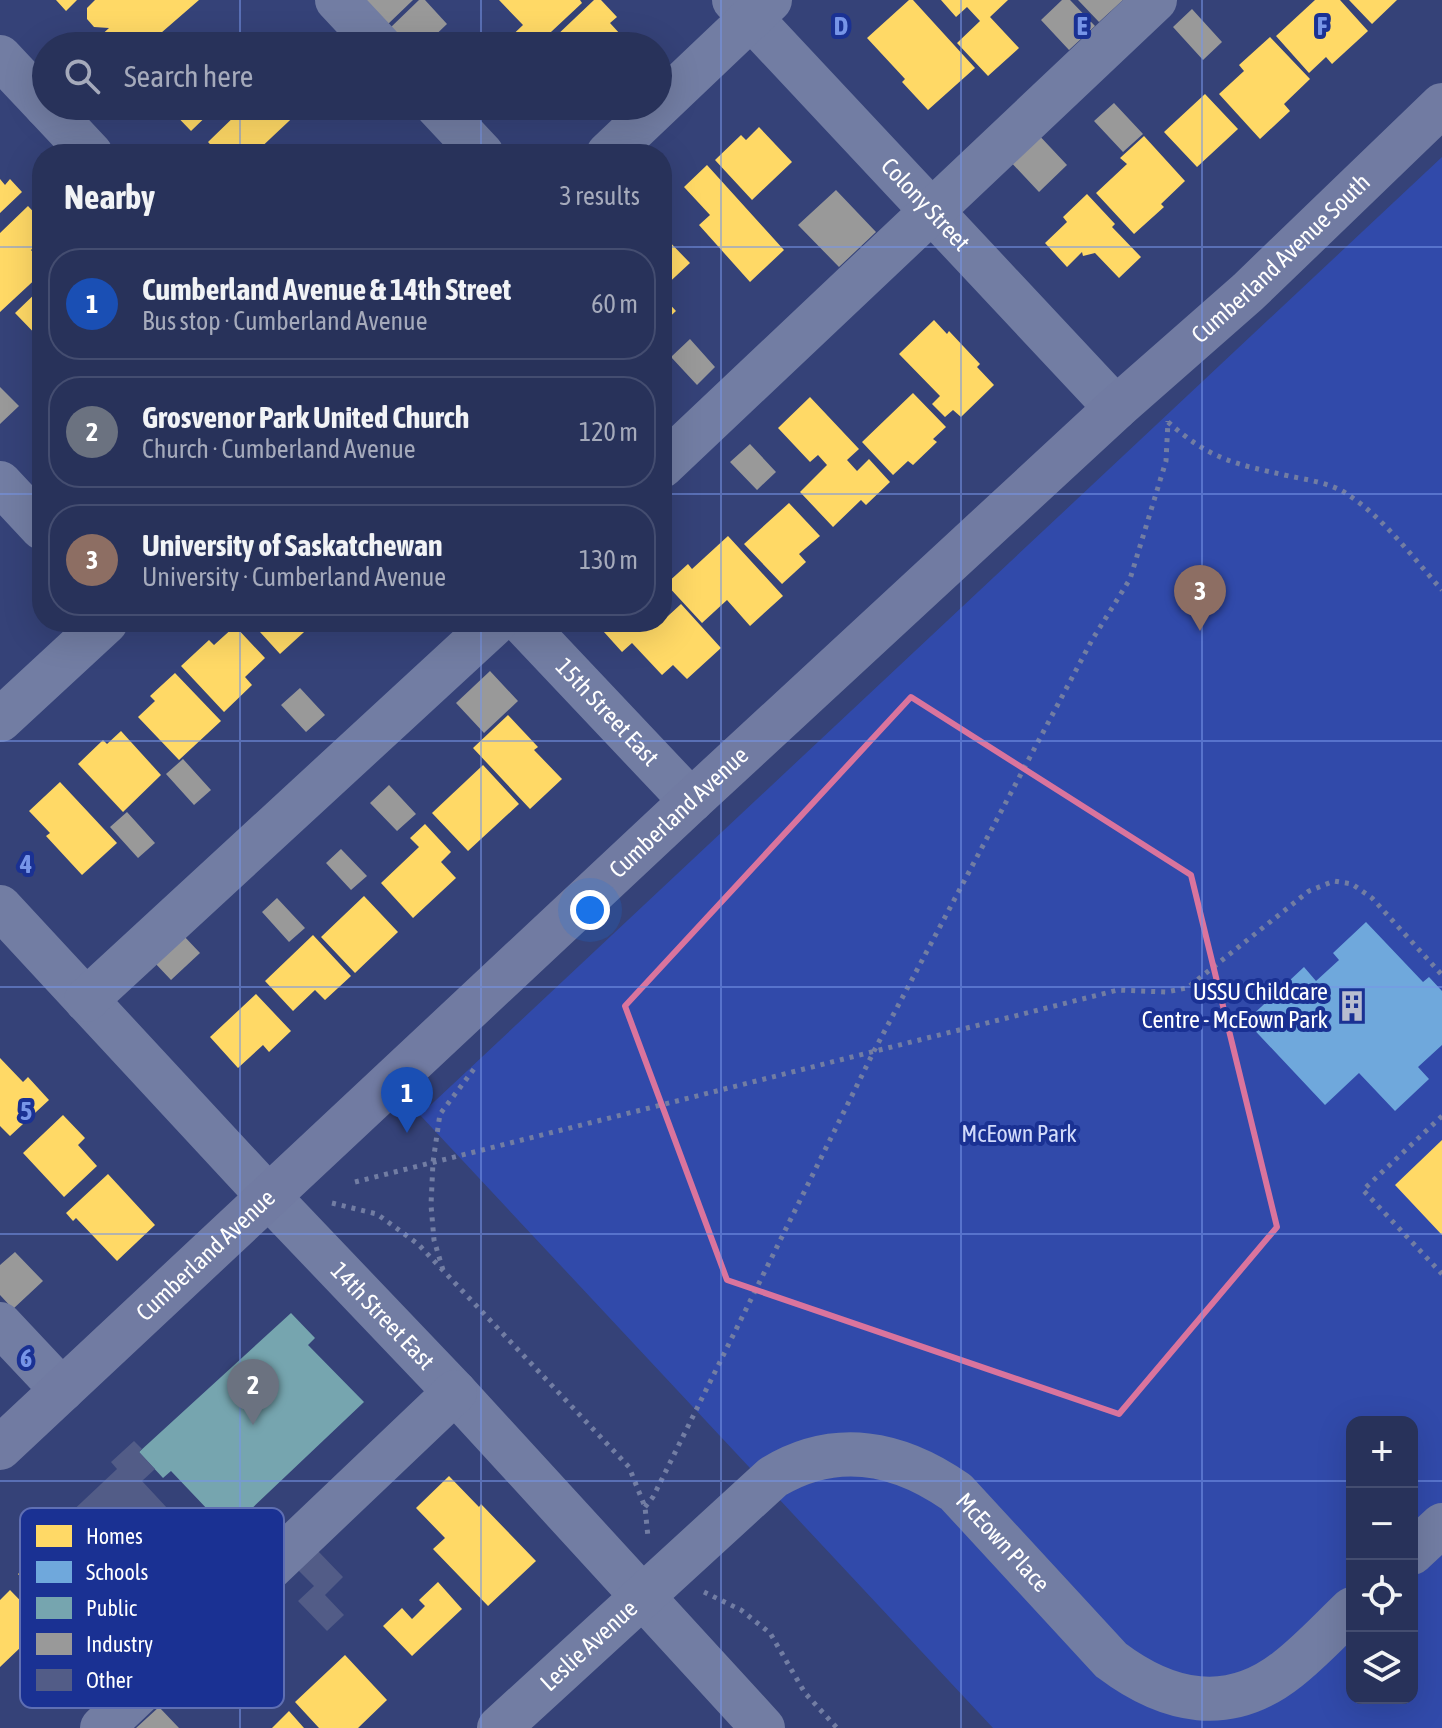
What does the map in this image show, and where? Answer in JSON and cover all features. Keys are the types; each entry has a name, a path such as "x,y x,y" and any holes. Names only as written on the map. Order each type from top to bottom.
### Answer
{"main road":[{"name":"Cumberland Avenue South","path":"1127,398 1248,292 1442,105"},
{"name":"Cumberland Avenue","path":"0,1448 1127,398"}],"street":[{"path":"337,0 367,32"},
{"path":"672,457 1155,0"},
{"path":"672,88 752,6"},
{"name":"Colony Street","path":"752,6 932,210 1127,398"},
{"path":"0,57 32,91"},
{"path":"59,120 82,144"},
{"path":"450,120 473,144"},
{"path":"618,144 641,120"},
{"path":"0,483 32,517"},
{"path":"0,720 95,632"},
{"path":"86,1000 485,632"},
{"name":"15th Street East","path":"531,632 691,801"},
{"name":"14th Street East","path":"0,907 455,1392 763,1728"},
{"path":"0,1324 62,1390"},
{"path":"284,1555 455,1392"},
{"name":"McEown Place","path":"655,1611 773,1477 794,1465 836,1454 884,1458 908,1465 956,1492 1111,1660 1154,1688 1203,1700 1226,1698 1268,1682 1288,1669 1346,1615"},
{"path":"1418,1547 1442,1525"},
{"name":"Leslie Avenue","path":"499,1728 655,1611"},
{"path":"102,1728 123,1708"}],"path":[{"path":"1127,398 1168,421 1194,445 1216,457 1250,468 1319,482 1346,493 1375,517 1442,590"},
{"path":"645,1507 660,1483 874,1051 1092,640 1130,579 1163,475 1168,421"},
{"path":"355,1182 1118,990 1166,992 1187,988 1309,891 1334,881 1352,884 1372,898 1442,975"},
{"path":"443,1271 434,1240 431,1205 440,1114 474,1069"},
{"path":"1442,1116 1363,1190 1442,1274"},
{"path":"300,1167 334,1205 377,1214 418,1244 629,1467 645,1507 649,1539"},
{"path":"655,1611 698,1589 741,1610 770,1633 805,1693 837,1728"}],"highlighted area":[{"path":"911,697 1191,875 1277,1227 1119,1414 727,1280 625,1006"}],"green space":[{"name":"McEown Park","path":"1442,157 1442,1728 993,1728 420,1115"}],"building: Homes":[{"path":"56,0 77,0 66,11"},
{"path":"95,0 199,0 162,32 105,32 109,28 94,27 87,19 87,8"},
{"path":"499,0 580,0 582,3 551,32 516,32 523,25"},
{"path":"594,0 601,0 617,17 610,23 618,32 560,32"},
{"path":"909,0 913,0 975,68 928,110 902,82 905,79 867,38"},
{"path":"941,0 1008,0 990,17 1019,48 988,76 957,43 980,21 967,7 956,17"},
{"path":"1315,0 1340,0 1368,31 1332,64 1326,57 1309,73 1276,36"},
{"path":"1349,0 1397,0 1372,24"},
{"path":"1270,37 1310,79 1284,104 1290,111 1260,139 1219,94 1244,71 1239,65"},
{"path":"1205,94 1238,129 1197,167 1164,132"},
{"path":"180,120 202,120 191,131"},
{"path":"231,120 290,120 265,144 208,142"},
{"path":"759,127 792,162 752,200 715,160 741,135 746,140"},
{"path":"1144,136 1185,181 1161,204 1164,207 1134,234 1096,193 1127,164 1120,158"},
{"path":"707,165 784,250 750,282 699,225 710,215 684,187"},
{"path":"0,179 5,185 10,179 22,192 0,213"},
{"path":"1087,194 1115,224 1112,227 1141,257 1119,278 1095,253 1083,256 1082,252 1067,267 1045,243 1067,222 1063,217"},
{"path":"28,206 32,210 32,282 0,312 0,233"},
{"path":"672,244 690,263 672,280"},
{"path":"32,297 32,331 15,313"},
{"path":"934,320 947,334 949,331 980,364 977,367 994,385 961,417 953,410 945,417 932,404 940,396 899,354"},
{"path":"913,393 946,427 933,439 937,442 913,465 908,461 893,475 862,442"},
{"path":"810,397 859,449 847,460 857,471 869,459 890,482 866,505 861,500 833,527 800,492 827,465 818,455 810,462 778,428"},
{"path":"789,503 820,536 799,554 806,562 782,584 744,544"},
{"path":"728,536 783,596 750,626 727,600 702,623 672,590 672,579 688,564 692,569"},
{"path":"681,604 721,648 687,679 673,665 662,675 632,643 622,652 604,632 672,632 672,612"},
{"path":"228,632 241,632 265,658 245,677 252,685 224,712 181,666 209,640 214,645"},
{"path":"260,632 304,632 280,654"},
{"path":"175,673 221,721 179,760 138,717 155,701 150,696"},
{"path":"508,715 538,747 534,750 562,779 530,809 473,748"},
{"path":"121,731 161,775 123,812 78,764 103,740 107,744"},
{"path":"483,765 519,804 468,851 432,813"},
{"path":"60,782 117,843 82,875 46,836 50,833 29,811"},
{"path":"425,824 451,852 441,862 456,878 413,918 381,883 419,847 410,838"},
{"path":"364,896 398,932 355,973 321,937"},
{"path":"313,935 351,976 325,1000 315,990 293,1011 265,981"},
{"path":"256,994 291,1031 269,1052 263,1045 238,1068 210,1037"},
{"path":"0,1058 23,1082 28,1077 49,1100 10,1136 0,1126"},
{"path":"63,1115 85,1138 78,1145 97,1166 64,1197 23,1153"},
{"path":"1442,1140 1442,1235 1395,1185"},
{"path":"108,1174 155,1225 117,1261 76,1218 73,1221 66,1213"},
{"path":"449,1476 536,1561 488,1606 433,1549 445,1538 416,1508"},
{"path":"438,1582 462,1609 412,1656 383,1626 402,1608 412,1619 425,1606 419,1600"},
{"path":"10,1590 20,1600 20,1648 0,1667 0,1600"},
{"path":"345,1655 387,1700 358,1728 319,1728 295,1702"},
{"path":"289,1711 304,1728 272,1728"}],"building: Schools":[{"name":"USSU Childcare Centre - McEown Park","path":"1366,922 1423,982 1429,977 1442,991 1442,1045 1418,1067 1429,1079 1395,1111 1359,1073 1325,1105 1246,1021 1304,967 1316,981 1339,960 1333,953"}],"building: Public":[{"path":"291,1313 315,1338 308,1345 364,1402 252,1508 206,1508 171,1471 163,1478 139,1452"}],"building: Industry":[{"path":"363,0 413,0 387,25"},
{"path":"419,0 425,0 447,24 439,32 394,32 390,28"},
{"path":"1062,0 1070,0 1095,26 1069,50 1041,20"},
{"path":"1078,0 1123,0 1099,22"},
{"path":"1192,9 1222,42 1203,60 1173,27"},
{"path":"1114,103 1143,134 1123,152 1094,121"},
{"path":"1035,131 1067,165 1039,192 1007,158"},
{"path":"836,190 876,232 839,267 798,225"},
{"path":"690,339 715,367 697,385 672,356"},
{"path":"0,387 19,406 0,424"},
{"path":"750,444 776,472 757,490 730,462"},
{"path":"490,671 518,701 484,733 456,703"},
{"path":"300,688 325,715 306,732 281,705"},
{"path":"183,759 211,790 194,805 166,774"},
{"path":"389,785 416,814 397,831 370,803"},
{"path":"127,812 155,843 138,858 110,827"},
{"path":"341,849 367,876 351,890 326,863"},
{"path":"277,898 305,928 289,942 262,912"},
{"path":"183,935 200,953 171,980 154,962"},
{"path":"15,1252 43,1281 13,1309 0,1295 0,1265"},
{"path":"160,1708 179,1728 136,1728"}],"building: Other":[{"path":"134,1441 142,1449 139,1452 155,1469 142,1481 167,1508 76,1508 117,1469 111,1462"},
{"path":"317,1550 343,1577 325,1595 344,1615 327,1631 298,1601 314,1586 297,1569"}],"place":[{"name":"University of Saskatchewan","path":"1200,631"},
{"name":"USSU Childcare Centre - McEown Park","path":"1352,1006"},
{"name":"Cumberland Avenue & 14th Street","path":"407,1133"},
{"name":"Grosvenor Park United Church","path":"253,1425"}]}
